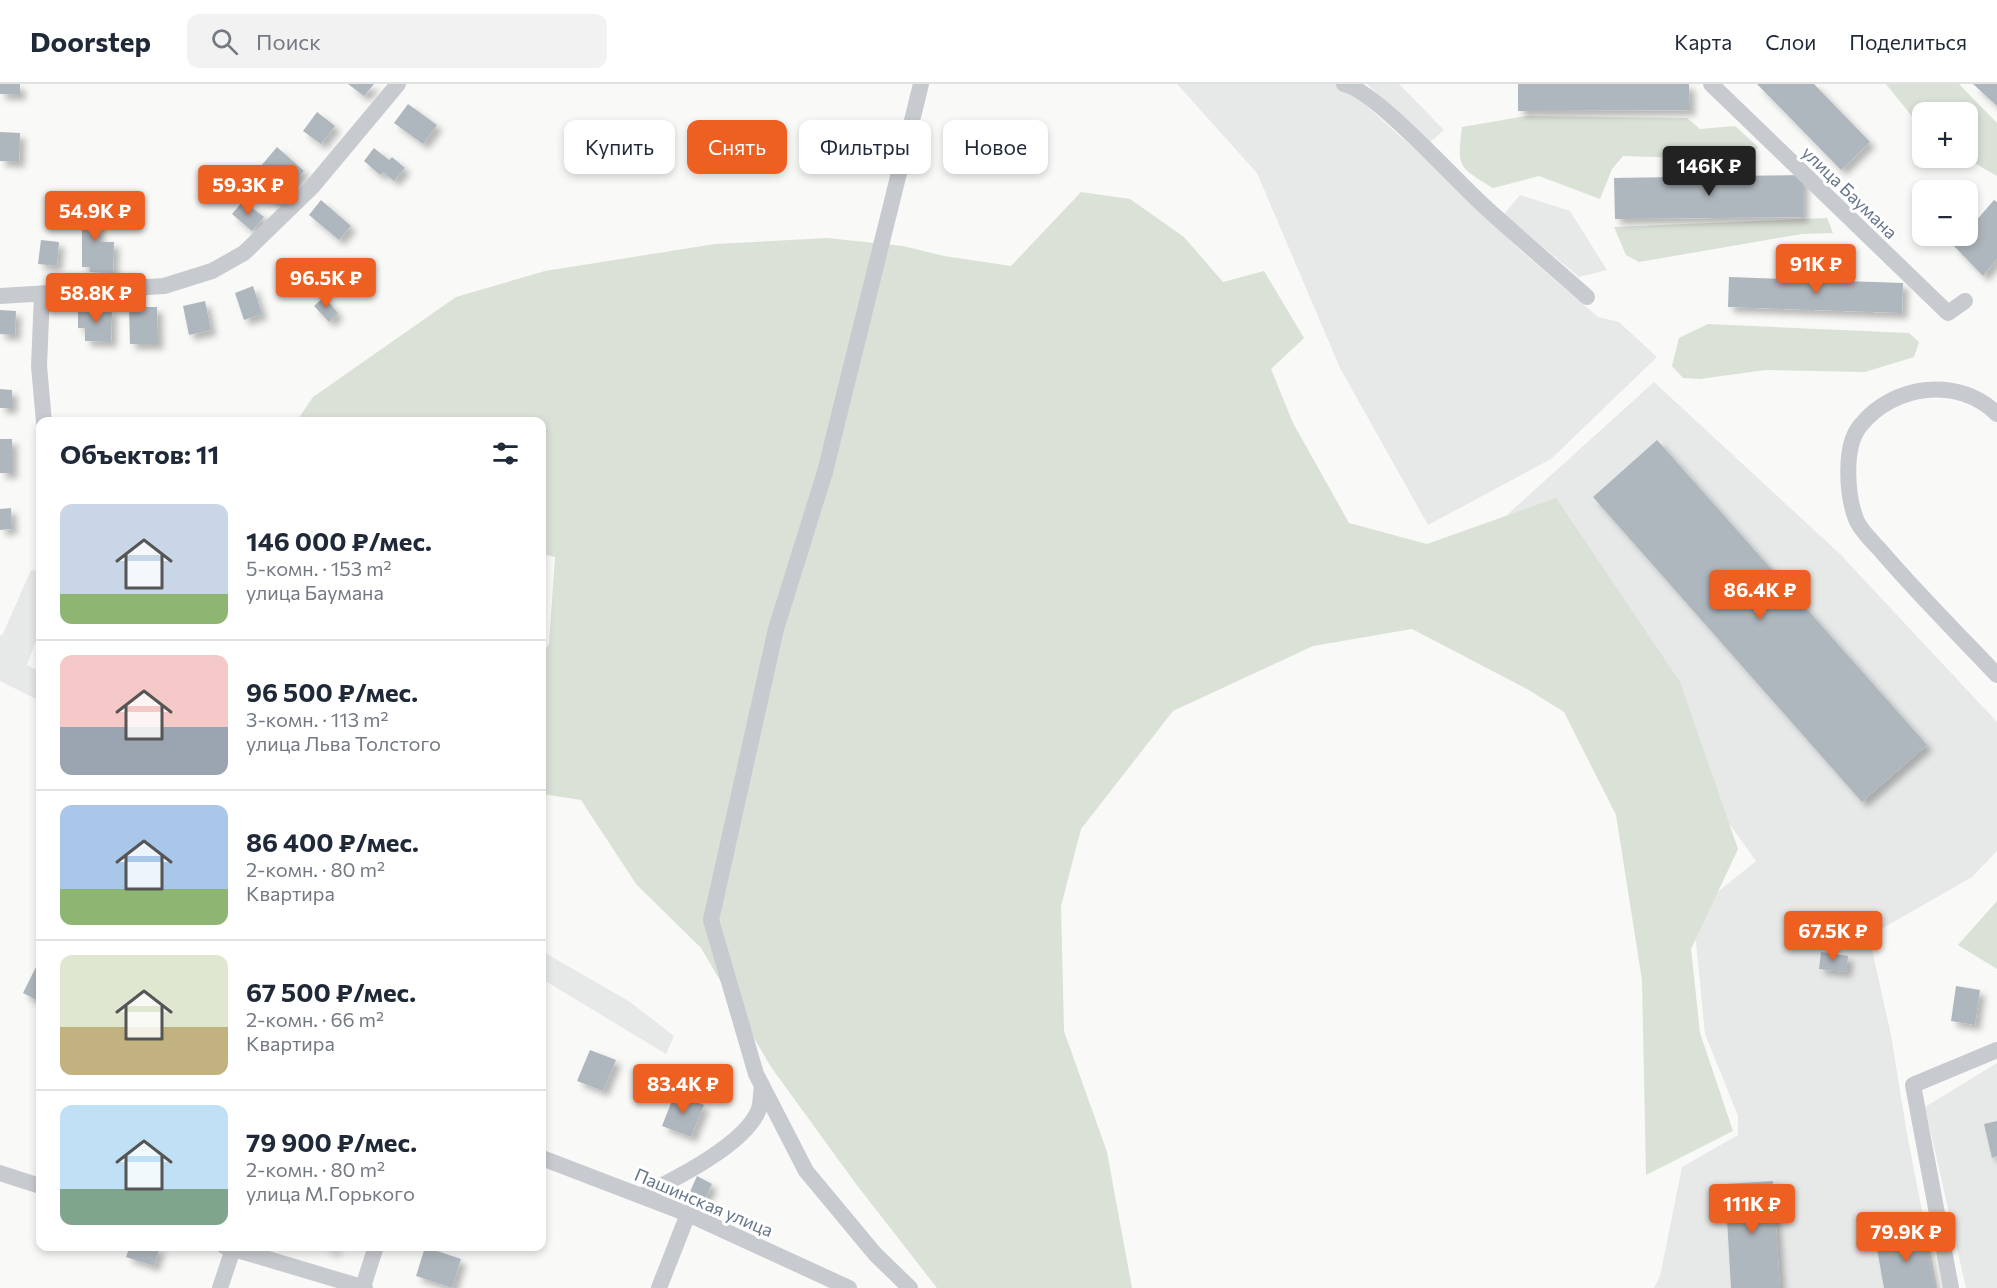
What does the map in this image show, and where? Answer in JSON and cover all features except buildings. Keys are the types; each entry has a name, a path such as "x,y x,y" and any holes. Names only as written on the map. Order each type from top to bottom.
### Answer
{"street":[{"path":"0,296 164,286 212,271 244,253 312,187 398,84"},
{"path":"910,1288 875,1254 806,1171 762,1085 711,920 776,629 825,472 921,84"},
{"path":"1344,84 1351,86 1390,115 1484,207 1587,297"},
{"name":"улица Баумана","path":"1711,84 1948,313 1965,301"},
{"path":"42,294 39,366 44,417"},
{"path":"1997,414 1986,403 1959,392 1922,389 1891,399 1859,426 1851,447 1847,485 1856,521 1894,566 1997,675"},
{"path":"1951,1288 1913,1085 1997,1050"},
{"path":"643,1195 699,1166 742,1132 759,1109 762,1085"},
{"name":"Пашинская улица","path":"546,1159 688,1214 849,1288"},
{"path":"0,1173 36,1185"},
{"path":"659,1288 688,1214"},
{"path":"220,1288 228,1251"},
{"path":"239,1251 364,1288 375,1251"}],"shaded area":[{"path":"1177,84 1342,84 1431,164 1521,251 1598,317 1619,322 1657,357 1551,459 1428,525 1340,368 1257,173"},
{"path":"1367,84 1399,84 1444,130 1429,143"},
{"path":"1886,84 1959,84 1977,102 1912,102 1912,116"},
{"path":"1978,104 1997,123 1997,176 1978,165"},
{"path":"1526,116 1687,118 1700,129 1735,126 1758,147 1750,160 1623,156 1612,169 1600,199 1539,176 1493,188 1466,170 1460,159 1462,127"},
{"path":"1081,192 1130,199 1184,237 1223,282 1264,271 1304,338 1271,369 1293,423 1349,523 1427,544 1556,498 1680,682 1738,849 1691,949 1700,1033 1733,1131 1646,1175 1642,980 1616,815 1564,712 1527,689 1412,629 1313,646 1173,711 1081,829 1061,906 1064,1031 1107,1152 1132,1288 937,1288 856,1184 771,1067 701,948 636,884 581,800 546,795 546,648 549,644 555,557 546,555 546,417 299,417 313,397 456,297 545,271 715,244 827,238 903,246 944,256 1011,266"},
{"path":"1520,195 1570,211 1607,270 1579,277 1520,228 1504,214"},
{"path":"1827,218 1833,233 1802,234 1639,262 1626,255 1614,227"},
{"path":"1708,324 1909,333 1919,342 1914,357 1865,372 1765,370 1700,379 1683,378 1672,366 1679,338"},
{"path":"1654,382 1840,554 1997,722 1997,851 1972,877 1869,936 1891,1035 1907,1134 1937,1288 1654,1288 1660,1276 1682,1167 1738,1135 1738,1116 1705,1034 1693,912 1756,861 1507,515"},
{"path":"31,570 36,571 36,640 27,665 36,670 36,699 0,681 0,635 2,636"},
{"path":"1997,901 1997,969 1958,945"},
{"path":"546,953 630,1002 674,1036 666,1054 546,981"},
{"path":"1997,1063 1997,1288 1966,1288 1925,1107"}]}
